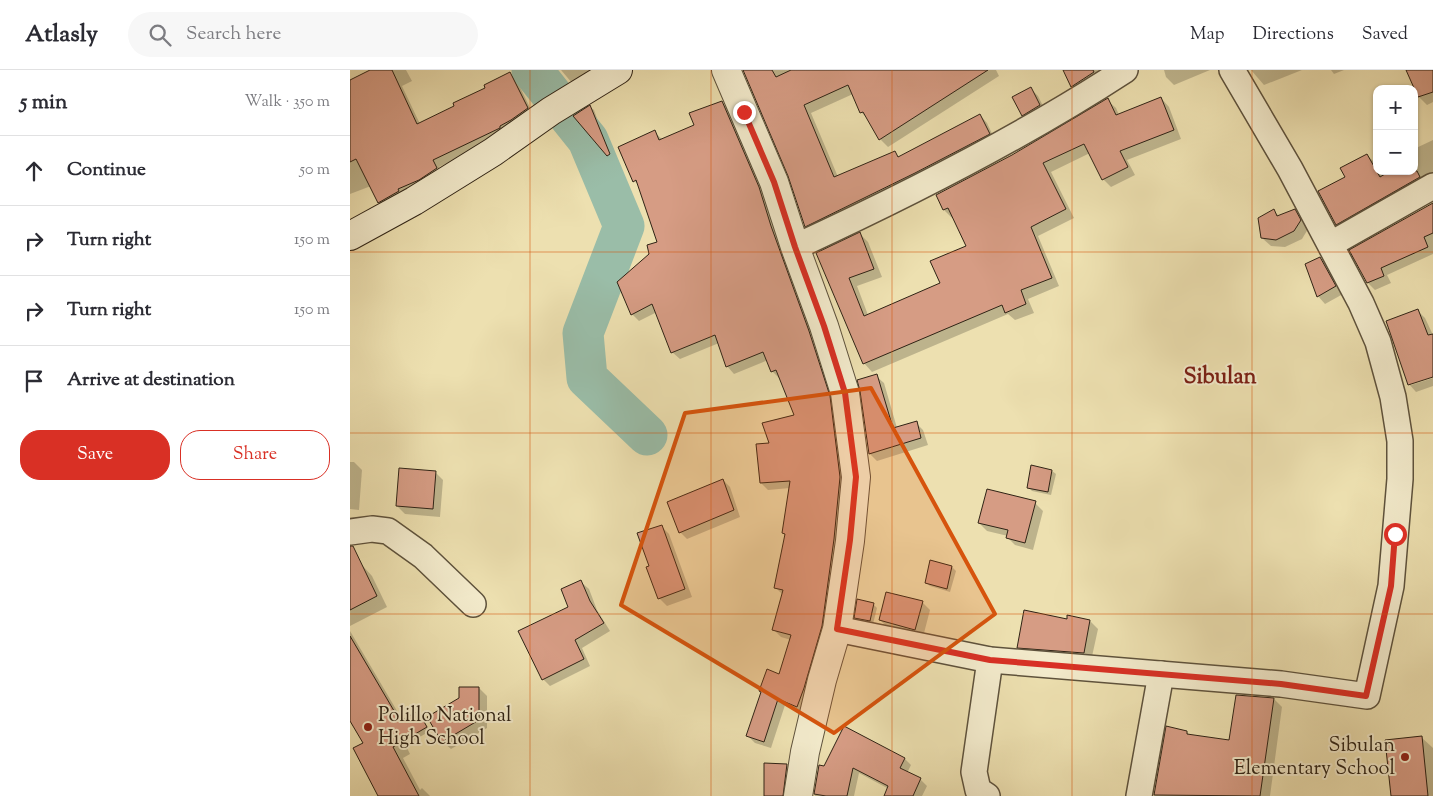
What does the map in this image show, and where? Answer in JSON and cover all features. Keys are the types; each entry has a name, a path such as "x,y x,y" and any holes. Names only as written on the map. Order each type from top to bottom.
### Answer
{"street":[{"path":"350,236 414,201 493,152 551,111 618,70"},
{"path":"726,70 774,182 824,326 845,393 856,477 850,540 837,629 822,680 805,752 798,796"},
{"path":"795,247 859,218 983,154 1084,96 1125,70"},
{"path":"837,629 990,660 1281,684 1366,696 1391,586 1400,479 1400,441 1392,397 1378,342 1361,303 1286,160 1232,70"},
{"path":"1331,244 1433,186"},
{"path":"350,532 372,529 388,531 423,556 473,604"},
{"path":"987,796 978,790 974,772 990,660"},
{"path":"1139,796 1161,674"}],"highlighted area":[{"path":"871,388 995,614 834,733 621,605 685,413"}],"building":[{"path":"370,70 392,70 417,124 454,106 453,103 485,88 484,85 510,72 528,108 500,126 500,128 433,160 437,168 419,180 398,189 399,191 378,203 356,159 350,162 350,80"},
{"path":"743,70 772,70 776,77 791,70 988,70 879,140 863,112 860,113 848,85 804,105 834,177 895,151 898,157 980,114 990,134 805,227 788,176"},
{"path":"1063,70 1093,70 1094,72 1071,87"},
{"path":"1406,70 1433,70 1433,92 1418,97 1418,85 1413,85"},
{"path":"1031,87 1040,105 1022,116 1012,97"},
{"path":"1161,97 1174,130 1120,151 1128,167 1102,180 1084,144 1043,163 1066,209 1031,227 1052,278 1021,290 1026,304 1005,313 1002,305 863,364 816,253 860,232 874,269 849,278 864,316 940,283 930,261 966,246 948,208 943,210 936,195 1012,155 1108,98 1116,115"},
{"path":"722,101 759,187 830,396 840,477 822,626 797,707 778,699 764,742 746,736 767,669 779,674 791,635 772,630 783,590 774,588 785,534 782,533 790,481 760,483 756,444 769,443 762,423 794,415 776,370 771,372 763,352 726,367 715,335 671,353 652,304 631,315 617,282 649,254 647,245 657,242 636,180 633,182 618,147 655,130 659,140 694,125 689,113"},
{"path":"590,105 610,154 607,156 573,116"},
{"path":"1367,154 1373,165 1373,175 1379,175 1380,177 1383,175 1418,175 1418,173 1420,177 1336,225 1318,191 1345,177 1340,168"},
{"path":"1433,203 1433,233 1424,237 1428,247 1381,268 1384,276 1367,283 1349,250"},
{"path":"1274,209 1277,216 1295,209 1301,220 1294,231 1276,240 1261,238 1258,218"},
{"path":"1320,257 1336,286 1317,297 1305,264"},
{"path":"1418,309 1428,335 1433,334 1433,377 1408,385 1386,321"},
{"path":"877,374 893,428 917,421 921,438 869,454 857,380"},
{"path":"1031,465 1052,470 1048,492 1027,488"},
{"path":"399,468 436,471 433,509 396,506"},
{"path":"723,479 734,510 679,533 667,502"},
{"path":"987,489 1036,501 1025,543 1006,538 1008,530 978,523"},
{"path":"662,525 685,589 658,599 646,567 649,566 637,533"},
{"path":"350,546 353,546 377,596 350,610"},
{"path":"930,560 952,566 947,589 925,583"},
{"path":"581,580 590,601 604,623 575,640 584,659 542,680 518,631 568,607 561,589"},
{"path":"886,592 923,601 915,630 879,620"},
{"path":"857,599 874,603 870,621 854,618"},
{"path":"1024,610 1067,619 1067,615 1090,620 1084,653 1017,648"},
{"name":"Polillo National High School","path":"350,636 400,721 418,711 427,727 393,747 419,796 378,796 353,748 363,743 350,721"},
{"path":"459,687 479,687 479,720 442,742 427,717 459,698"},
{"path":"1236,695 1274,698 1260,796 1154,795 1166,726 1187,731 1187,734 1229,740"},
{"path":"844,726 905,758 900,768 921,778 913,796 884,796 888,786 853,768 847,796 814,794 819,765 824,766"},
{"path":"1422,736 1428,796 1391,796 1385,740"},
{"path":"764,763 787,764 783,796 764,796"}],"waterway":[{"path":"532,70 588,140 624,226 583,333 587,378 647,435"}],"place":[{"name":"Polillo National High School","path":"368,727"},
{"name":"Sibulan Elementary School","path":"1405,757"}],"district":[{"name":"Sibulan","path":"1220,378"}],"route":[{"path":"744,112 774,182 845,393 856,477 850,540 837,629 990,660 1281,684 1366,696 1391,586 1395,534"}]}
